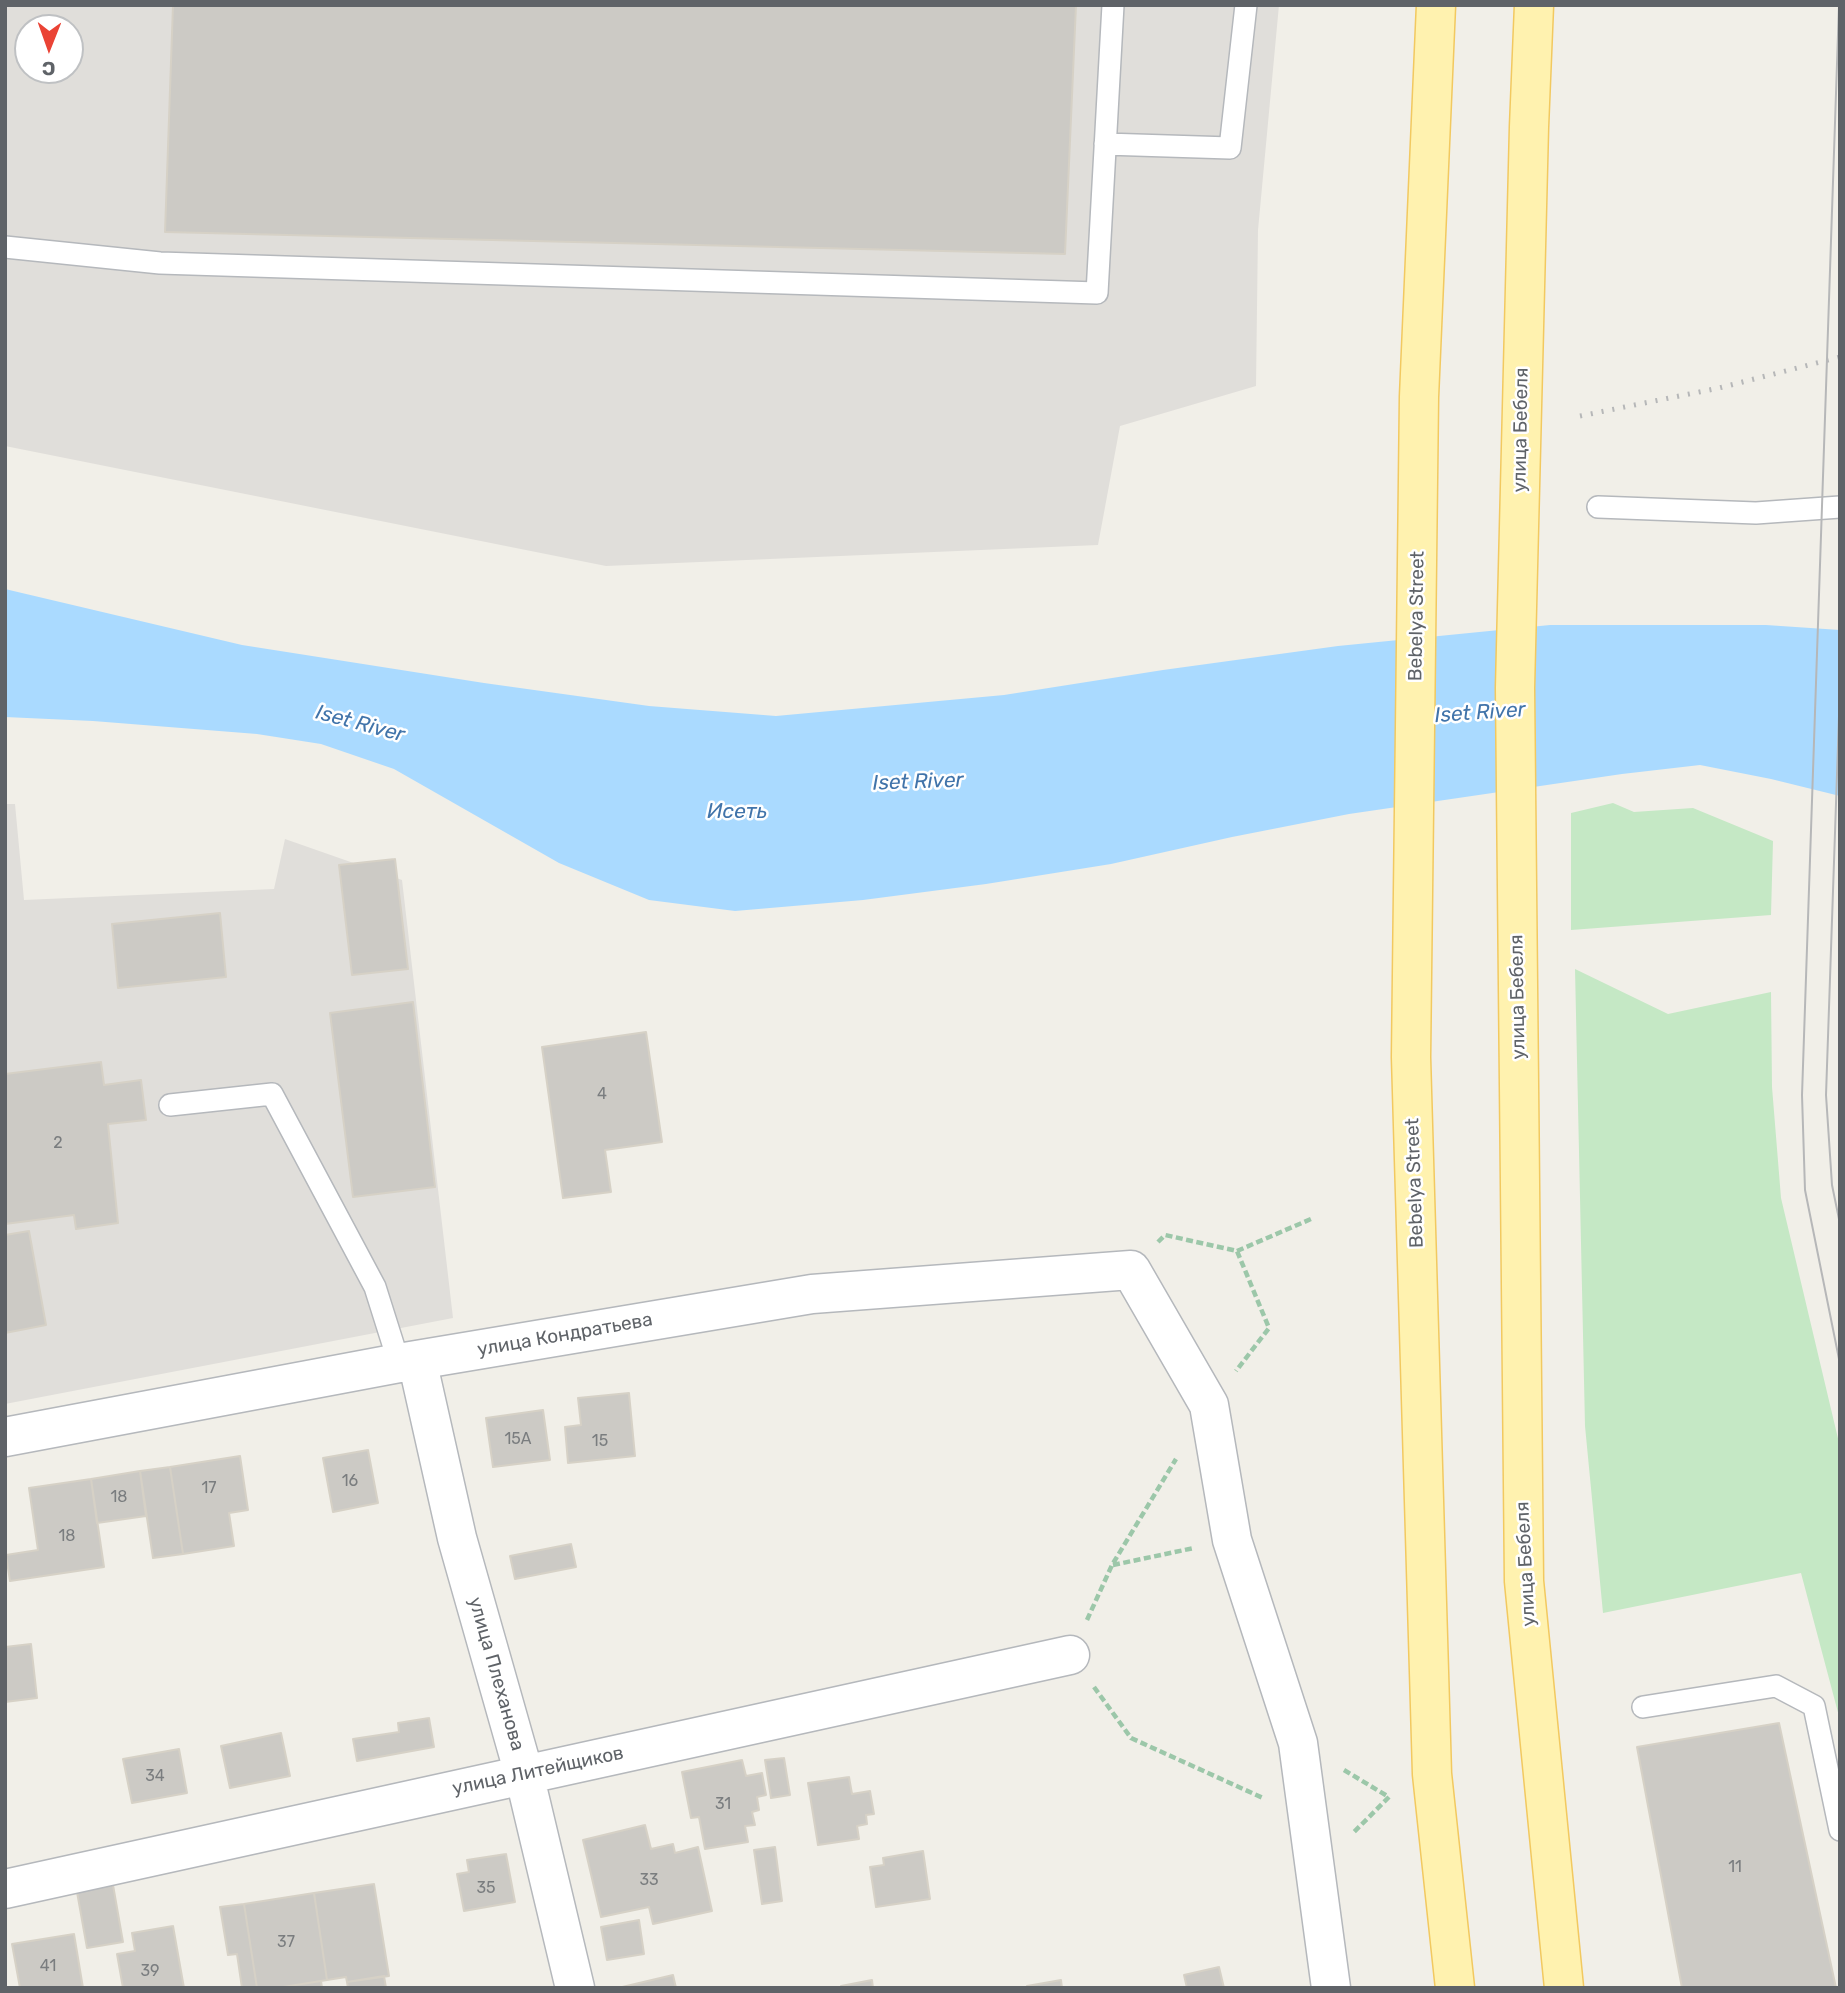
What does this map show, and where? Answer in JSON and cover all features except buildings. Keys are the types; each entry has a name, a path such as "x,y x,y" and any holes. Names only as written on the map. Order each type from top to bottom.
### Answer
{"main road":[{"name":"Bebelya Street","path":"1436,5 1419,397 1411,1057 1432,1774 1455,1988"},
{"name":"улица Бебеля","path":"1534,5 1515,688 1524,1581 1564,1988"}],"street":[{"name":"улица Кондратьева","path":"5,1437 408,1362 812,1294 1131,1270 1209,1405 1232,1540"},
{"name":"улица Плеханова","path":"408,1362 524,1774 575,1988"},
{"path":"1232,1540 1298,1743 1331,1988"},
{"name":"улица Литейщиков","path":"5,1889 1070,1655"}],"lane":[{"path":"5,247 160,263 1097,293 1113,5"},
{"path":"1105,144 1230,148 1246,5"},
{"path":"1598,507 1756,513 1840,507"},
{"path":"170,1105 272,1094 376,1287 408,1362"},
{"path":"1643,1707 1776,1686 1814,1706 1840,1830"}],"path":[{"path":"1237,1251 1311,1219"},
{"path":"1232,1540 1112,1566 1070,1655 1131,1738 1308,1818"}],"shaded area":[{"path":"5,5 1279,5 1258,230 1256,386 1120,426 1098,545 606,566 5,446"},
{"path":"5,804 15,804 24,900 274,889 285,839 402,880 453,1318 5,1404"}],"green space":[{"path":"1613,803 1634,812 1693,808 1773,841 1771,915 1571,930 1571,813"},
{"path":"1575,969 1668,1014 1771,992 1772,1087 1781,1198 1840,1447 1840,1720 1801,1573 1603,1613 1585,1426"}],"water":[{"name":"Исеть","path":"5,589 242,645 649,706 776,716 1004,695 1338,646 1550,625 1766,625 1840,630 1840,796 1700,765 1349,814 1111,864 986,884 863,900 735,911 649,900 559,863 394,769 321,744 257,734 5,717"}],"tram line":[{"path":"1839,5 1802,1095 1805,1190 1840,1364"},
{"path":"1840,687 1826,1095 1832,1185 1840,1224"}],"railway":[{"path":"1580,416 1719,388 1840,357"}],"water label":[{"name":"Iset River","path":"1480,713"},
{"name":"Iset River","path":"360,724"},
{"name":"Iset River","path":"918,782"}]}
